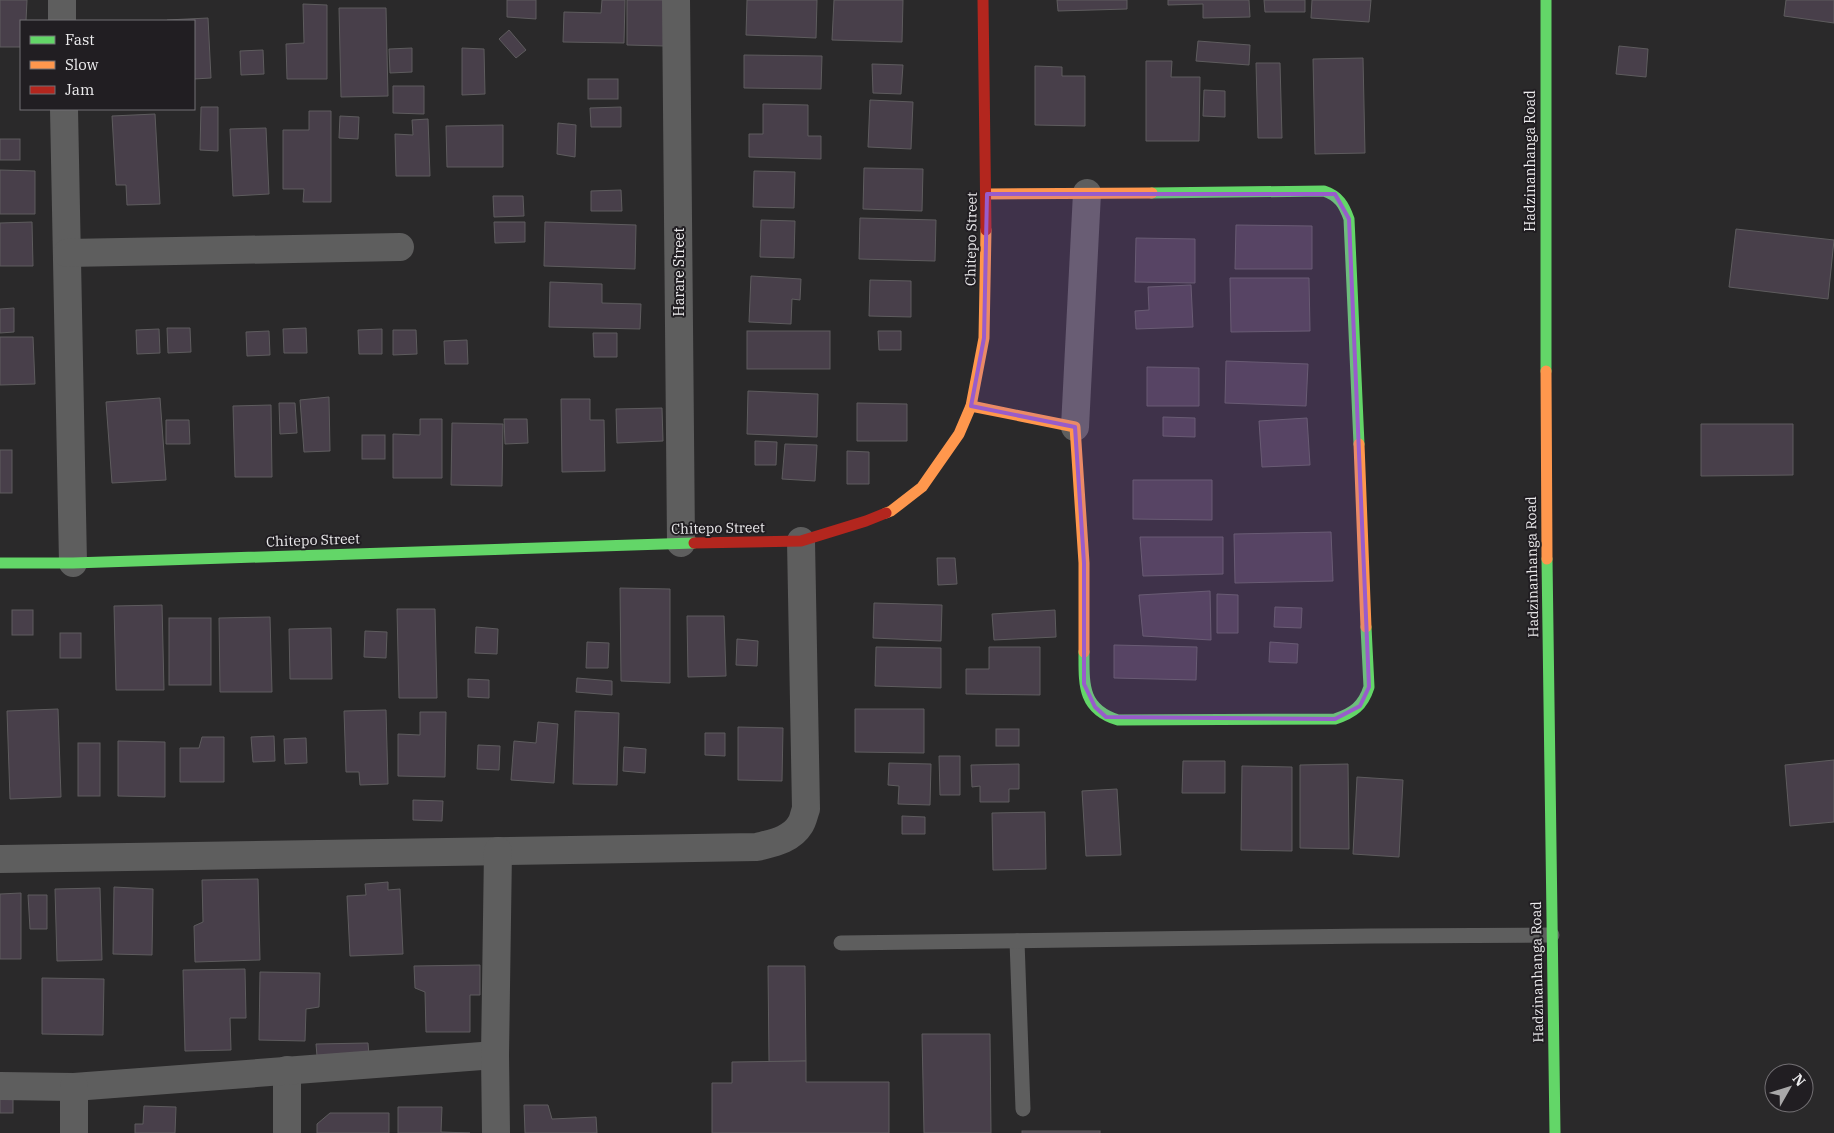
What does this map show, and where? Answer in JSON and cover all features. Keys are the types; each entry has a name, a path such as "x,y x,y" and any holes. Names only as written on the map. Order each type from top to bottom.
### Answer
{"street":[{"path":"62,0 62,20"},
{"name":"Harare Street","path":"676,0 681,543"},
{"name":"Chitepo Street","path":"0,563 73,563 681,543 802,541 891,511 922,486 958,434 971,406 984,338 987,194 983,0"},
{"name":"Hadzinanhanga Road","path":"1546,0 1546,470 1555,1133"},
{"path":"64,110 73,563"},
{"path":"987,194 1087,193 1324,191 1334,194 1341,200 1346,208 1349,219 1369,687 1366,698 1351,714 1336,719 1118,720 1106,717 1095,707 1088,696 1084,684 1084,563 1075,427 1087,193"},
{"path":"67,253 400,248"},
{"path":"971,406 1075,427"},
{"path":"0,859 756,847 775,843 790,835 800,825 806,809 802,541"},
{"path":"496,1133 495,1056 498,851"},
{"path":"0,1086 74,1087 495,1056"},
{"path":"287,1070 287,1133"},
{"path":"74,1087 74,1133"}],"lane":[{"path":"841,943 1380,936 1552,936"},
{"path":"1017,941 1023,1108"}],"highlighted area":[{"path":"987,194 1335,194 1349,219 1369,687 1360,706 1335,719 1106,717 1095,707 1084,684 1084,563 1075,427 971,406 984,338"}],"building":[{"path":"0,0 27,0 26,20 20,20 20,47 0,47"},
{"path":"507,0 536,0 536,19 507,17"},
{"path":"602,0 625,0 624,43 563,42 564,12 601,13"},
{"path":"627,0 666,0 665,46 627,45"},
{"path":"747,0 817,0 816,38 746,35"},
{"path":"834,0 903,0 902,42 832,40"},
{"path":"1057,0 1127,0 1127,9 1058,11"},
{"path":"1168,0 1249,0 1250,17 1203,18 1203,4 1168,5"},
{"path":"1264,0 1305,0 1305,12 1265,12"},
{"path":"1312,0 1371,0 1369,22 1311,18"},
{"path":"1786,0 1834,0 1834,23 1784,16"},
{"path":"303,4 327,5 327,79 287,79 286,44 304,43"},
{"path":"339,8 386,8 388,96 341,97"},
{"path":"208,18 211,78 195,79 195,20 167,20"},
{"path":"509,30 526,50 516,58 499,39"},
{"path":"1198,41 1250,45 1249,65 1196,61"},
{"path":"1619,46 1648,49 1646,77 1616,74"},
{"path":"412,48 412,72 390,73 389,49"},
{"path":"462,48 484,49 485,94 462,95"},
{"path":"263,50 264,74 241,75 240,51"},
{"path":"744,55 822,56 821,89 744,88"},
{"path":"1363,58 1365,153 1315,154 1313,59"},
{"path":"1146,61 1172,61 1171,77 1200,77 1199,141 1146,141"},
{"path":"1256,63 1280,63 1282,138 1258,138"},
{"path":"872,64 903,65 901,94 873,93"},
{"path":"1035,66 1062,67 1062,76 1085,76 1085,126 1035,125"},
{"path":"588,79 618,79 618,99 588,99"},
{"path":"393,86 424,86 424,114 393,113"},
{"path":"1204,90 1225,91 1225,117 1203,116"},
{"path":"870,100 913,102 911,149 868,147"},
{"path":"763,104 808,105 808,136 821,136 821,159 749,157 749,134 763,134"},
{"path":"201,107 218,107 218,151 200,150"},
{"path":"621,107 621,127 591,127 590,108"},
{"path":"309,111 331,111 331,202 303,202 304,189 283,189 283,130 309,130"},
{"path":"155,114 160,204 127,205 126,185 116,185 112,116"},
{"path":"340,116 359,117 358,139 339,138"},
{"path":"428,119 430,176 396,176 395,134 413,135 412,120"},
{"path":"558,123 576,125 575,157 557,154"},
{"path":"503,125 503,167 447,167 446,126"},
{"path":"266,128 269,194 233,196 230,129"},
{"path":"0,139 20,139 20,160 0,160"},
{"path":"864,168 923,169 922,211 863,209"},
{"path":"0,170 35,171 35,214 0,214"},
{"path":"754,171 795,172 794,208 753,207"},
{"path":"621,190 622,211 591,211 591,191"},
{"path":"493,196 523,196 524,216 494,217"},
{"path":"860,218 936,220 935,261 859,259"},
{"path":"761,220 795,221 794,258 760,257"},
{"path":"32,222 33,266 0,266 0,223"},
{"path":"494,222 525,222 525,242 495,243"},
{"path":"545,222 636,225 635,269 544,266"},
{"path":"1236,225 1312,226 1312,269 1235,269"},
{"path":"1736,229 1834,240 1828,299 1729,287"},
{"path":"1136,238 1195,239 1195,283 1135,282"},
{"path":"751,276 801,279 800,300 792,299 791,324 749,322"},
{"path":"1230,278 1309,278 1310,331 1231,332"},
{"path":"870,280 911,281 911,317 869,316"},
{"path":"550,282 602,284 602,303 641,304 640,329 549,327"},
{"path":"1191,285 1193,327 1136,329 1135,311 1149,310 1148,287"},
{"path":"14,308 14,332 0,333 0,309"},
{"path":"167,328 190,328 191,352 168,353"},
{"path":"306,328 307,353 284,353 283,329"},
{"path":"159,329 160,353 137,354 136,330"},
{"path":"382,329 382,354 359,354 358,330"},
{"path":"393,330 416,330 417,354 393,355"},
{"path":"269,331 270,355 247,356 246,332"},
{"path":"747,331 830,331 830,369 747,369"},
{"path":"878,331 901,331 901,350 879,350"},
{"path":"593,333 617,333 617,357 594,357"},
{"path":"0,337 33,337 35,384 0,385"},
{"path":"467,340 468,364 445,364 444,341"},
{"path":"1226,361 1308,364 1306,406 1225,403"},
{"path":"1147,367 1199,368 1199,406 1147,406"},
{"path":"748,391 818,394 817,437 747,434"},
{"path":"329,397 330,451 304,452 300,400"},
{"path":"160,398 166,480 112,483 106,402"},
{"path":"561,399 590,399 590,420 604,420 605,471 562,472"},
{"path":"279,403 295,403 297,433 280,434"},
{"path":"857,403 907,404 907,441 857,441"},
{"path":"271,405 272,477 235,477 233,406"},
{"path":"662,408 663,441 617,443 616,409"},
{"path":"1163,417 1195,418 1195,437 1163,436"},
{"path":"1307,418 1310,465 1262,467 1259,421"},
{"path":"420,419 442,419 442,478 393,478 393,434 420,435"},
{"path":"504,419 527,419 528,443 505,444"},
{"path":"166,420 189,420 190,444 166,444"},
{"path":"452,423 503,424 502,486 451,485"},
{"path":"1701,424 1793,424 1793,475 1701,476"},
{"path":"362,435 385,435 385,459 362,459"},
{"path":"755,441 777,442 776,465 755,465"},
{"path":"785,444 817,445 815,481 782,479"},
{"path":"0,450 12,450 12,493 0,493"},
{"path":"847,451 869,452 869,484 847,484"},
{"path":"1133,480 1212,480 1212,520 1133,519"},
{"path":"1331,532 1333,581 1235,583 1234,534"},
{"path":"1140,537 1223,537 1223,574 1143,576"},
{"path":"937,558 955,558 957,584 938,585"},
{"path":"620,588 670,589 670,683 621,681"},
{"path":"1210,591 1211,640 1143,636 1139,595"},
{"path":"1217,594 1238,595 1238,633 1217,633"},
{"path":"874,603 942,605 941,641 873,638"},
{"path":"162,605 164,690 116,690 114,606"},
{"path":"1275,607 1302,608 1301,628 1274,627"},
{"path":"397,609 435,609 437,698 399,698"},
{"path":"12,610 33,610 33,635 12,635"},
{"path":"1055,610 1056,637 994,640 992,614"},
{"path":"687,616 724,616 726,676 688,677"},
{"path":"270,617 272,692 220,692 219,618"},
{"path":"169,618 211,618 211,685 169,685"},
{"path":"476,627 498,629 497,654 475,653"},
{"path":"331,628 332,679 290,679 289,629"},
{"path":"365,631 387,632 386,658 364,657"},
{"path":"60,633 81,633 81,658 60,658"},
{"path":"737,639 758,641 757,666 736,665"},
{"path":"587,642 609,643 608,668 586,668"},
{"path":"1270,642 1298,644 1297,663 1269,662"},
{"path":"1114,645 1197,647 1196,680 1114,678"},
{"path":"876,647 941,648 941,688 875,686"},
{"path":"989,647 1040,647 1040,695 966,694 966,669 989,669"},
{"path":"577,678 612,681 612,695 576,692"},
{"path":"468,679 489,680 489,698 468,697"},
{"path":"58,709 61,797 10,799 7,711"},
{"path":"855,709 924,709 924,753 855,752"},
{"path":"386,710 388,784 360,785 359,772 346,772 344,711"},
{"path":"575,711 619,713 617,785 573,784"},
{"path":"420,712 446,712 445,777 398,776 398,734 420,735"},
{"path":"538,722 558,724 554,783 511,780 514,741 536,743"},
{"path":"738,727 783,728 782,781 738,780"},
{"path":"996,729 1019,729 1019,746 996,746"},
{"path":"705,733 725,733 725,756 705,755"},
{"path":"274,736 275,761 253,762 251,737"},
{"path":"202,737 224,737 224,782 180,782 180,748 199,748"},
{"path":"306,738 307,763 285,764 284,739"},
{"path":"118,741 165,742 165,797 118,796"},
{"path":"78,743 100,743 100,796 78,796"},
{"path":"478,745 500,746 499,770 477,769"},
{"path":"624,747 646,749 645,773 623,771"},
{"path":"939,756 960,756 960,795 940,795"},
{"path":"1834,760 1834,822 1790,826 1785,765"},
{"path":"1183,761 1225,761 1225,793 1182,793"},
{"path":"889,763 931,764 930,805 898,804 899,786 888,785"},
{"path":"1019,764 1019,789 1009,789 1009,802 980,802 980,786 972,787 971,765"},
{"path":"1348,764 1349,849 1300,848 1300,765"},
{"path":"1242,766 1292,767 1292,851 1241,850"},
{"path":"1357,777 1403,780 1399,857 1353,854"},
{"path":"1117,789 1121,855 1086,856 1082,791"},
{"path":"413,800 443,801 442,821 413,820"},
{"path":"1045,812 1046,869 993,870 992,813"},
{"path":"902,816 925,817 925,834 902,834"},
{"path":"258,879 260,960 195,962 194,926 203,922 202,880"},
{"path":"388,882 388,890 400,889 403,954 350,956 347,896 366,895 365,884"},
{"path":"114,887 153,889 152,955 113,954"},
{"path":"100,888 102,960 57,961 55,889"},
{"path":"21,893 21,959 0,959 0,894"},
{"path":"28,895 47,895 47,929 30,929"},
{"path":"480,965 480,995 470,995 470,1032 426,1032 425,992 415,988 414,966"},
{"path":"768,966 805,966 806,1061 769,1062"},
{"path":"245,969 246,1018 230,1018 231,1050 185,1051 183,970"},
{"path":"260,972 320,973 319,1007 306,1009 305,1041 259,1040"},
{"path":"42,978 104,979 103,1035 42,1034"},
{"path":"922,1034 990,1034 991,1133 924,1133"},
{"path":"368,1043 369,1055 317,1056 316,1044"},
{"path":"806,1061 806,1082 889,1082 889,1133 712,1133 712,1083 732,1083 732,1062"},
{"path":"0,1097 13,1097 13,1113 0,1113"},
{"path":"524,1105 548,1105 552,1119 596,1117 597,1133 525,1133"},
{"path":"144,1106 176,1107 175,1133 135,1133 135,1124 143,1124"},
{"path":"398,1107 442,1107 441,1132 470,1133 398,1133"},
{"path":"330,1113 389,1113 389,1133 317,1133 317,1124"},
{"path":"1022,1131 1100,1131 1100,1133 1022,1133"}],"traffic: fast":[{"path":"1546,0 1546,371"},
{"path":"1152,193 1324,191 1334,196 1340,202 1349,219 1359,444"},
{"path":"0,563 73,563 694,543"},
{"path":"1547,559 1555,1133"},
{"path":"1084,652 1085,685 1091,702 1106,715 1118,720 1335,719 1357,708 1367,694 1369,687 1366,627"}],"traffic: slow":[{"path":"987,194 1152,193"},
{"path":"886,513 922,487 959,434 971,406 984,338 986,230"},
{"path":"1546,371 1547,559"},
{"path":"971,406 1075,427 1084,563 1084,652"},
{"path":"1359,444 1366,627"}],"traffic: jam":[{"path":"983,0 986,230"},
{"path":"694,543 801,541 886,513"}]}
